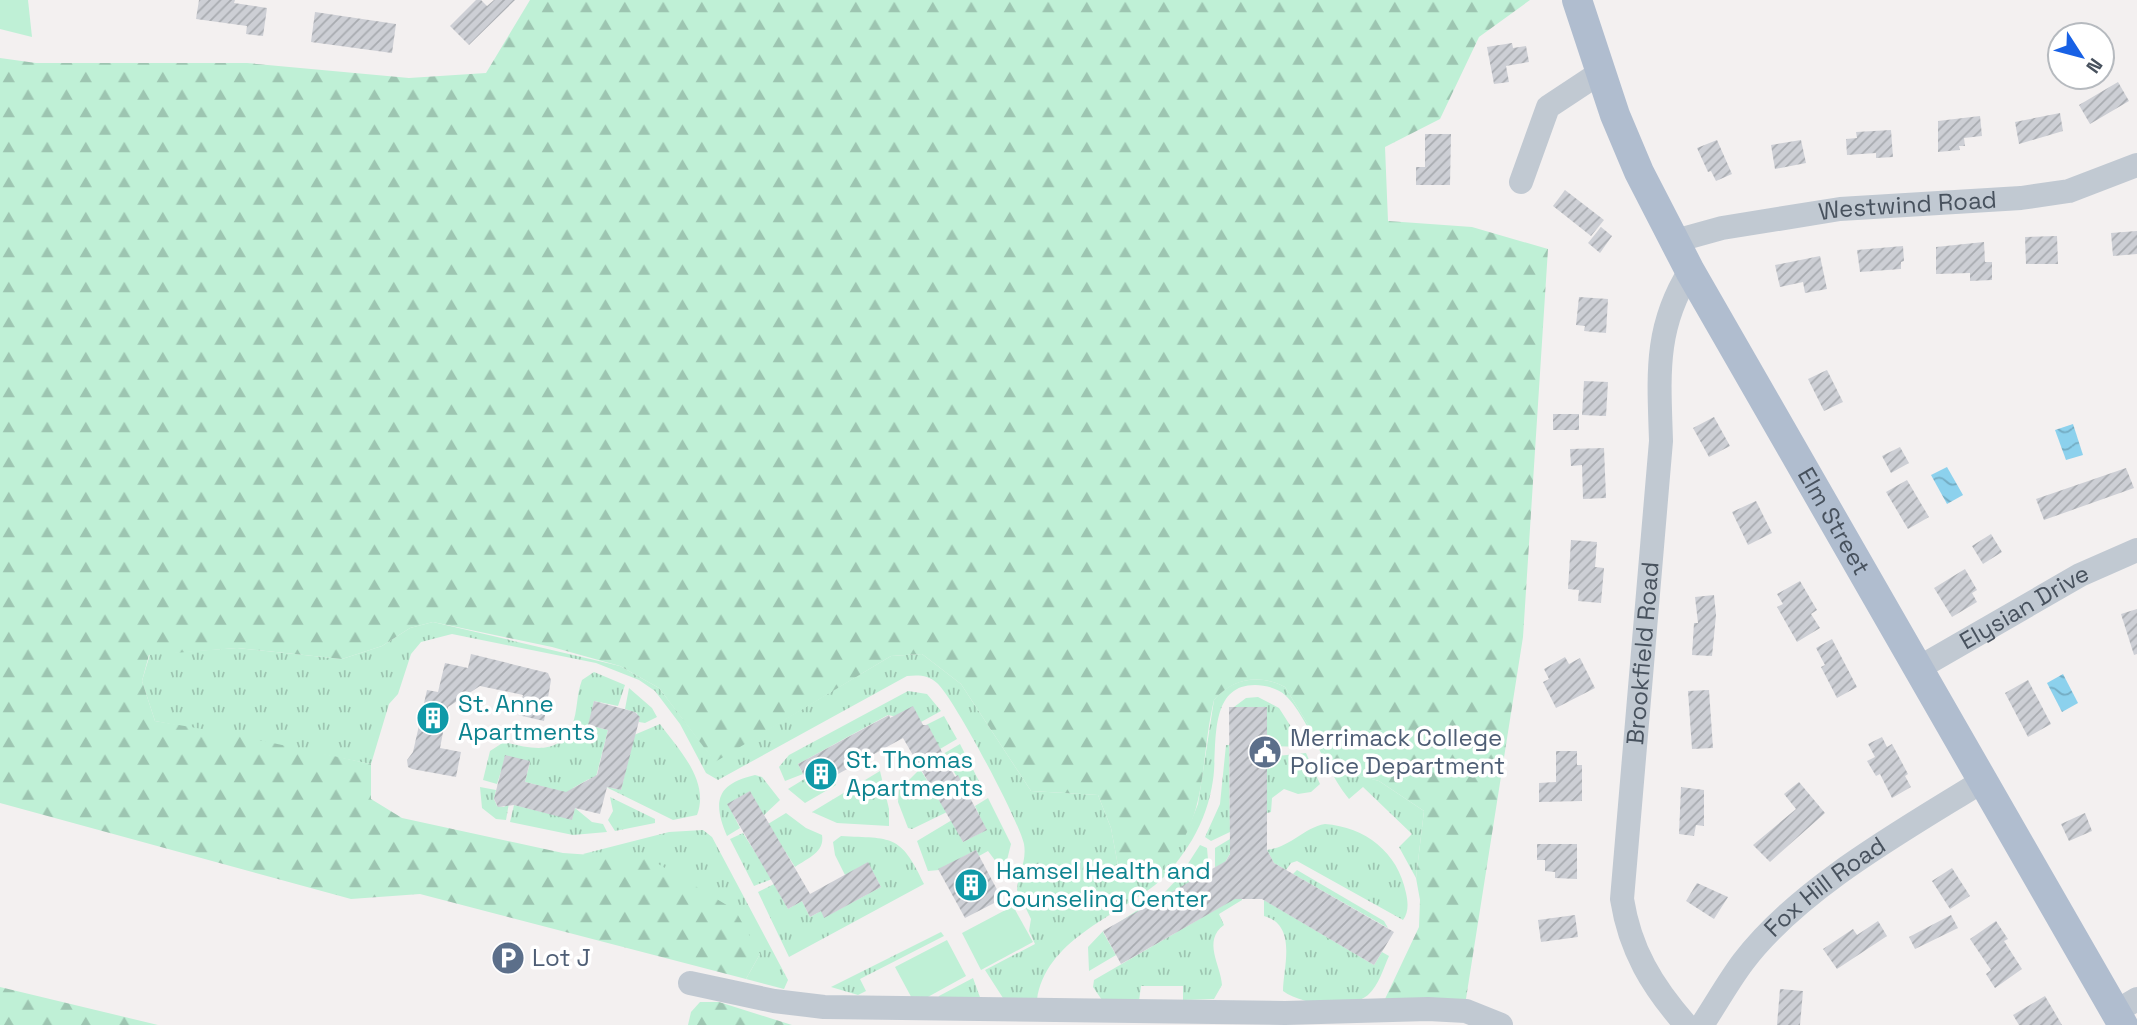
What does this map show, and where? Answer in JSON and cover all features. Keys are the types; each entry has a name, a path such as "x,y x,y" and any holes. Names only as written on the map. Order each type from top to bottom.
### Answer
{"main road":[{"name":"Elm Street","path":"1577,0 1639,172 1690,271 1981,782 2125,1012"}],"street":[{"path":"1521,182 1548,107 1601,72"},
{"name":"Westwind Road","path":"1675,241 1733,226 1840,209 2009,200 2068,191 2137,165"},
{"name":"Brookfield Road","path":"1686,1025 1655,988 1639,961 1626,929 1622,899 1661,441 1658,365 1665,321 1675,296 1690,271"},
{"name":"Elysian Drive","path":"1917,669 2080,575 2137,550"},
{"name":"Fox Hill Road","path":"1702,1025 1744,961 1811,896 1901,829 1981,782"},
{"path":"690,984 774,1001 824,1007 1036,1017 1338,1013 1428,1009 1466,1011 1501,1025"}],"green space":[{"path":"0,0 28,0 32,37 0,29"},
{"path":"530,0 1530,0 1479,37 1440,119 1385,147 1388,221 1472,227 1548,249 1523,637 1465,1005 1385,999 1419,927 1420,900 1416,878 1424,811 1379,781 1335,769 1285,687 1266,680 1238,683 1214,700 1193,818 1184,839 1151,877 1119,871 1111,828 1098,795 1031,791 961,684 922,654 891,656 715,762 659,688 620,666 552,647 433,622 410,628 382,646 342,659 237,648 149,655 142,681 155,721 371,764 371,799 402,818 563,853 650,859 735,910 760,954 746,979 420,894 351,899 0,803 0,58 36,63 247,63 409,78 486,73"},
{"path":"433,622 620,666 659,688 715,761 891,656 922,654 961,684 1031,791 1098,795 1111,828 1119,871 1186,834 1198,804 1214,700 1238,683 1266,680 1285,687 1335,769 1379,781 1424,811 1416,878 1399,847 1412,834 1363,787 1349,799 1301,716 1285,695 1262,686 1240,688 1229,695 1218,720 1213,780 1203,818 1175,864 1155,885 1067,946 1043,979 1037,1000 1003,998 985,970 1035,944 1029,931 1031,919 1017,890 1024,844 1011,811 971,734 945,693 934,680 927,677 907,676 718,780 706,773 680,724 655,691 639,680 596,663 452,634 421,642 411,654 398,694 389,704 371,764 155,721 142,681 150,654 237,648 342,659 382,646 410,628"},
{"path":"594,672 625,685 618,706 594,701 589,725 608,730 595,781 589,779 573,788 572,794 525,782 530,762 506,756 497,784 483,780 490,751 504,742 543,748 560,742 572,725 582,680"},
{"path":"629,688 652,708 657,717 645,723 639,722 637,713 625,709"},
{"path":"908,691 927,694 941,711 921,722 888,715 798,764 803,774 785,781 779,767 789,755"},
{"path":"1258,697 1279,708 1304,747 1267,746 1267,707 1234,707 1246,698"},
{"path":"944,716 957,739 940,749 926,725"},
{"path":"660,724 696,778 700,802 697,815 673,820 606,787 621,790 634,735"},
{"path":"960,744 984,791 970,798 943,754"},
{"path":"1226,745 1229,745 1230,832 1211,841 1205,837 1220,804"},
{"path":"1306,753 1320,784 1311,792 1298,794 1284,789 1272,798 1271,812 1267,813 1267,757"},
{"path":"920,769 947,812 912,829 908,828 898,802 899,790"},
{"path":"880,771 889,809 889,826 837,823 812,812"},
{"path":"755,775 762,777 780,800 763,816 750,792 728,804 740,828 727,836 720,814 721,796 732,784"},
{"path":"806,778 811,788 832,778 836,785 805,803 788,789"},
{"path":"480,787 496,790 494,799 497,806 504,807 509,803 506,820 496,819 482,808"},
{"path":"610,797 655,819 655,823 615,831 608,820 613,811"},
{"path":"988,798 1011,844 1007,860 997,863 988,851 979,856 976,850 939,870 928,871 917,841 952,820 963,842 986,830 975,806"},
{"path":"514,805 572,819 575,808 592,822 603,824 607,832 573,835 510,822"},
{"path":"786,813 806,828 822,835 818,850 795,867 768,824"},
{"path":"1325,824 1340,826 1366,836 1378,844 1396,865 1402,878 1408,907 1403,920 1297,861 1291,863 1286,870 1274,863 1267,850"},
{"path":"703,830 712,837 788,980 784,989 746,979 760,954 583,854 669,832"},
{"path":"743,833 772,879 754,886 730,839"},
{"path":"841,836 893,842 908,855 924,884 789,957 758,892 774,884 788,909 802,901 810,917 821,911 825,917 881,887 868,863 845,875 835,855 833,842"},
{"path":"1230,839 1232,850 1223,866 1215,867 1215,848"},
{"path":"1200,845 1207,848 1209,871 1115,925 1165,892 1180,876"},
{"path":"1297,870 1384,921 1388,928 1293,874"},
{"path":"1241,895 1242,900 1219,914 1224,925 1214,938 1213,946 1222,985 1214,999 1183,1000 1183,986 1141,986 1139,1001 1102,1000 1093,987 1094,980"},
{"path":"1264,900 1374,965 1382,952 1389,956 1372,991 1360,1000 1325,1004 1302,1000 1283,991 1285,938 1275,921 1264,916"},
{"path":"1013,906 1033,942 981,970 962,933"},
{"path":"1106,928 1103,932 1116,955 1089,971 1088,947"},
{"path":"941,932 944,936 860,979 866,991 858,995 831,987"},
{"path":"947,940 966,976 915,1004 895,967"},
{"path":"973,978 981,1000 938,998 939,996"},
{"path":"0,987 158,1025 0,1025"},
{"path":"700,1002 719,1002 792,1025 688,1025 691,1012"}],"water":[{"path":"2073,424 2083,455 2066,460 2055,430"},
{"path":"1947,467 1963,495 1947,504 1931,475"},
{"path":"2063,674 2078,703 2062,712 2047,683"}],"building":[{"path":"199,0 235,0 234,3 267,8 263,36 246,34 247,26 196,19"},
{"path":"476,0 481,0 487,6 494,0 515,0 469,45 450,26"},
{"path":"315,12 396,24 392,53 311,42"},
{"path":"1512,43 1513,48 1526,46 1529,62 1506,66 1509,82 1494,84 1487,47"},
{"path":"2118,82 2129,101 2090,124 2079,105 2103,91 2116,91"},
{"path":"2060,113 2063,131 2019,144 2015,122"},
{"path":"1980,116 1982,136 1964,138 1965,146 1959,146 1960,150 1938,152 1938,121"},
{"path":"1891,130 1893,157 1876,158 1876,153 1847,155 1846,139 1857,138 1856,132"},
{"path":"1425,134 1451,134 1450,185 1416,185 1416,167 1425,167"},
{"path":"1717,140 1732,174 1716,181 1711,171 1708,172 1697,148"},
{"path":"1801,140 1806,163 1775,169 1771,145"},
{"path":"1565,190 1604,220 1591,236 1553,206"},
{"path":"1601,227 1612,236 1600,253 1588,243"},
{"path":"2137,231 2137,254 2113,256 2111,233"},
{"path":"2057,236 2058,264 2026,264 2025,237"},
{"path":"1984,242 1985,262 1992,262 1992,280 1970,281 1970,273 1936,274 1936,247"},
{"path":"1903,246 1904,261 1901,262 1901,269 1860,272 1857,250"},
{"path":"1820,256 1827,289 1805,293 1803,282 1780,287 1775,265"},
{"path":"1579,297 1608,299 1606,333 1584,331 1585,326 1576,325"},
{"path":"1827,370 1843,402 1824,411 1808,379"},
{"path":"1584,381 1608,382 1606,416 1582,415"},
{"path":"1553,414 1579,414 1579,430 1553,430"},
{"path":"1714,417 1730,446 1709,457 1693,428"},
{"path":"1900,447 1909,463 1891,473 1882,456"},
{"path":"1604,448 1606,498 1583,499 1582,465 1571,466 1570,449"},
{"path":"2126,468 2134,488 2044,520 2036,499"},
{"path":"1907,480 1929,517 1908,529 1886,492"},
{"path":"1756,501 1772,533 1748,545 1732,512"},
{"path":"1991,534 2002,552 1983,564 1972,546"},
{"path":"1571,540 1597,542 1595,567 1604,568 1601,603 1578,601 1579,590 1568,589"},
{"path":"1965,569 1977,590 1972,593 1977,602 1952,617 1934,588"},
{"path":"1800,581 1817,610 1811,614 1820,628 1797,642 1777,607 1783,604 1777,594"},
{"path":"1714,595 1716,615 1712,656 1692,655 1694,623 1698,623 1695,597"},
{"path":"2137,609 2137,654 2134,655 2121,614"},
{"path":"1832,639 1857,687 1837,698 1821,667 1825,665 1816,648"},
{"name":"St. Anne Apartments","path":"471,654 548,673 551,680 544,721 518,715 523,695 480,686 448,707 440,748 461,752 456,777 408,767 407,760 413,752 427,690 438,692 445,663 468,668"},
{"path":"1565,657 1569,664 1580,658 1595,688 1556,708 1543,682 1549,679 1544,669"},
{"path":"2028,680 2051,724 2028,737 2005,693"},
{"path":"1709,690 1713,748 1692,749 1688,691"},
{"name":"St. Anne Apartments","path":"594,701 635,712 640,717 621,790 607,787 600,814 575,808 572,820 514,805 498,807 494,799 505,755 530,761 525,782 566,792 597,775 608,730 588,725"},
{"name":"St. Thomas Apartments","path":"913,706 923,725 928,725 955,777 958,775 987,830 963,842 903,738 811,789 798,764 889,715 890,718"},
{"path":"1229,707 1267,707 1267,850 1274,863 1394,932 1374,965 1262,899 1235,899 1121,964 1103,931 1226,861 1230,854"},
{"path":"1882,737 1887,747 1892,744 1908,774 1905,776 1911,787 1892,798 1880,774 1876,776 1867,761 1875,757 1868,744"},
{"path":"1556,751 1577,751 1577,765 1582,765 1582,801 1539,802 1539,783 1556,782"},
{"path":"1799,782 1825,813 1770,862 1753,845 1796,809 1784,794"},
{"path":"1681,787 1704,790 1704,826 1696,825 1694,836 1679,834"},
{"name":"St. Thomas Apartments","path":"750,791 810,894 868,862 881,887 824,918 821,911 810,917 802,901 788,909 727,804"},
{"path":"2085,813 2092,831 2069,841 2061,824"},
{"path":"1537,844 1577,844 1577,879 1555,878 1555,872 1545,871 1545,860 1537,860"},
{"name":"Hamsel Health and Counseling Center","path":"976,850 1002,899 965,918 938,869"},
{"path":"1952,868 1970,896 1950,909 1932,881"},
{"path":"1697,883 1728,897 1714,919 1686,901"},
{"path":"1575,915 1578,937 1541,942 1538,920"},
{"path":"1951,915 1958,928 1915,949 1909,937"},
{"path":"1878,921 1887,936 1837,969 1823,949 1853,929 1857,935"},
{"path":"1996,921 2008,939 2004,941 2022,969 1995,988 1986,974 1991,970 1970,939"},
{"path":"1780,989 1803,991 1800,1025 1777,1025"},
{"path":"2045,996 2062,1025 2019,1025 2013,1015"}],"place":[{"name":"St. Anne Apartments","path":"433,718"},
{"name":"Merrimack College Police Department","path":"1265,752"},
{"name":"St. Thomas Apartments","path":"821,774"},
{"name":"Hamsel Health and Counseling Center","path":"971,885"},
{"name":"Lot J","path":"508,958"}]}
